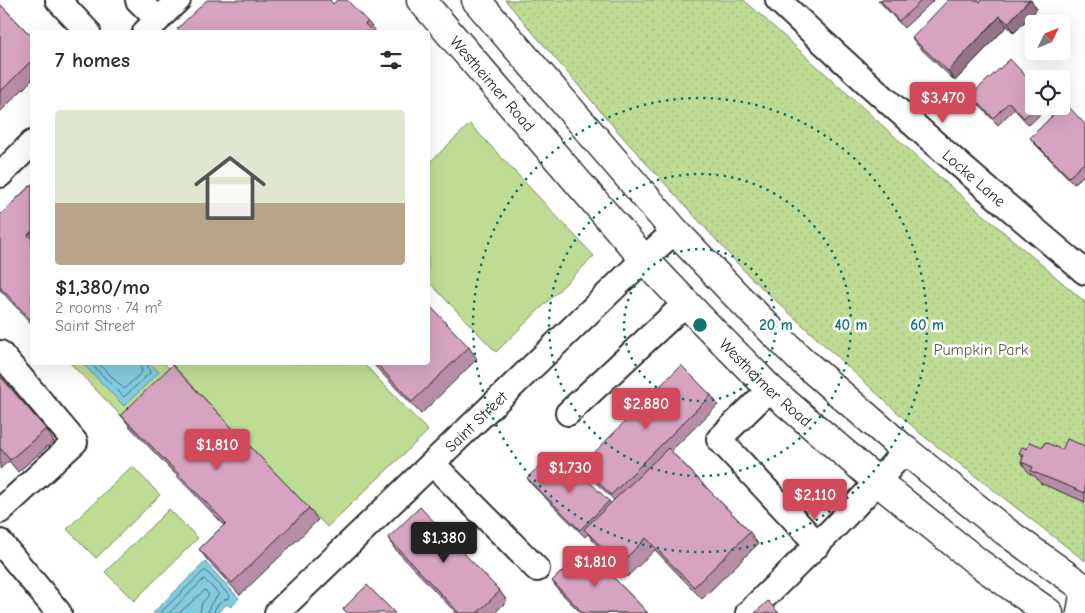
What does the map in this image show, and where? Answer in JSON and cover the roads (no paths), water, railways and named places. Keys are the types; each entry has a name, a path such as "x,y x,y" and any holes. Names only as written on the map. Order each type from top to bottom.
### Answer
{"main road":[{"name":"Westheimer Road","path":"421,0 644,259 770,389 878,482 980,564 1044,612"},
{"path":"476,0 675,231 799,358 905,450 1005,531 1085,589"},
{"path":"470,56 503,31"},
{"path":"1044,612 1085,589"},
{"path":"1081,613 1085,589"}],"street":[{"path":"58,0 86,30"},
{"path":"138,0 151,26 178,0"},
{"name":"Locke Lane","path":"778,0 842,61 1029,226 1085,272"},
{"path":"0,175 30,145"},
{"name":"Saint Street","path":"277,613 675,231"},
{"path":"568,413 686,303"},
{"path":"0,353 75,442 0,511"},
{"path":"770,389 719,439 818,545"},
{"path":"748,613 818,545 878,482 905,450"},
{"path":"433,464 537,569"},
{"path":"0,542 59,613"}],"water":[{"path":"84,365 152,365 159,372 124,406"},
{"path":"205,562 239,598 231,607 227,604 217,613 153,613"}],"park label":[{"name":"Pumpkin Park","path":"981,349"}]}
